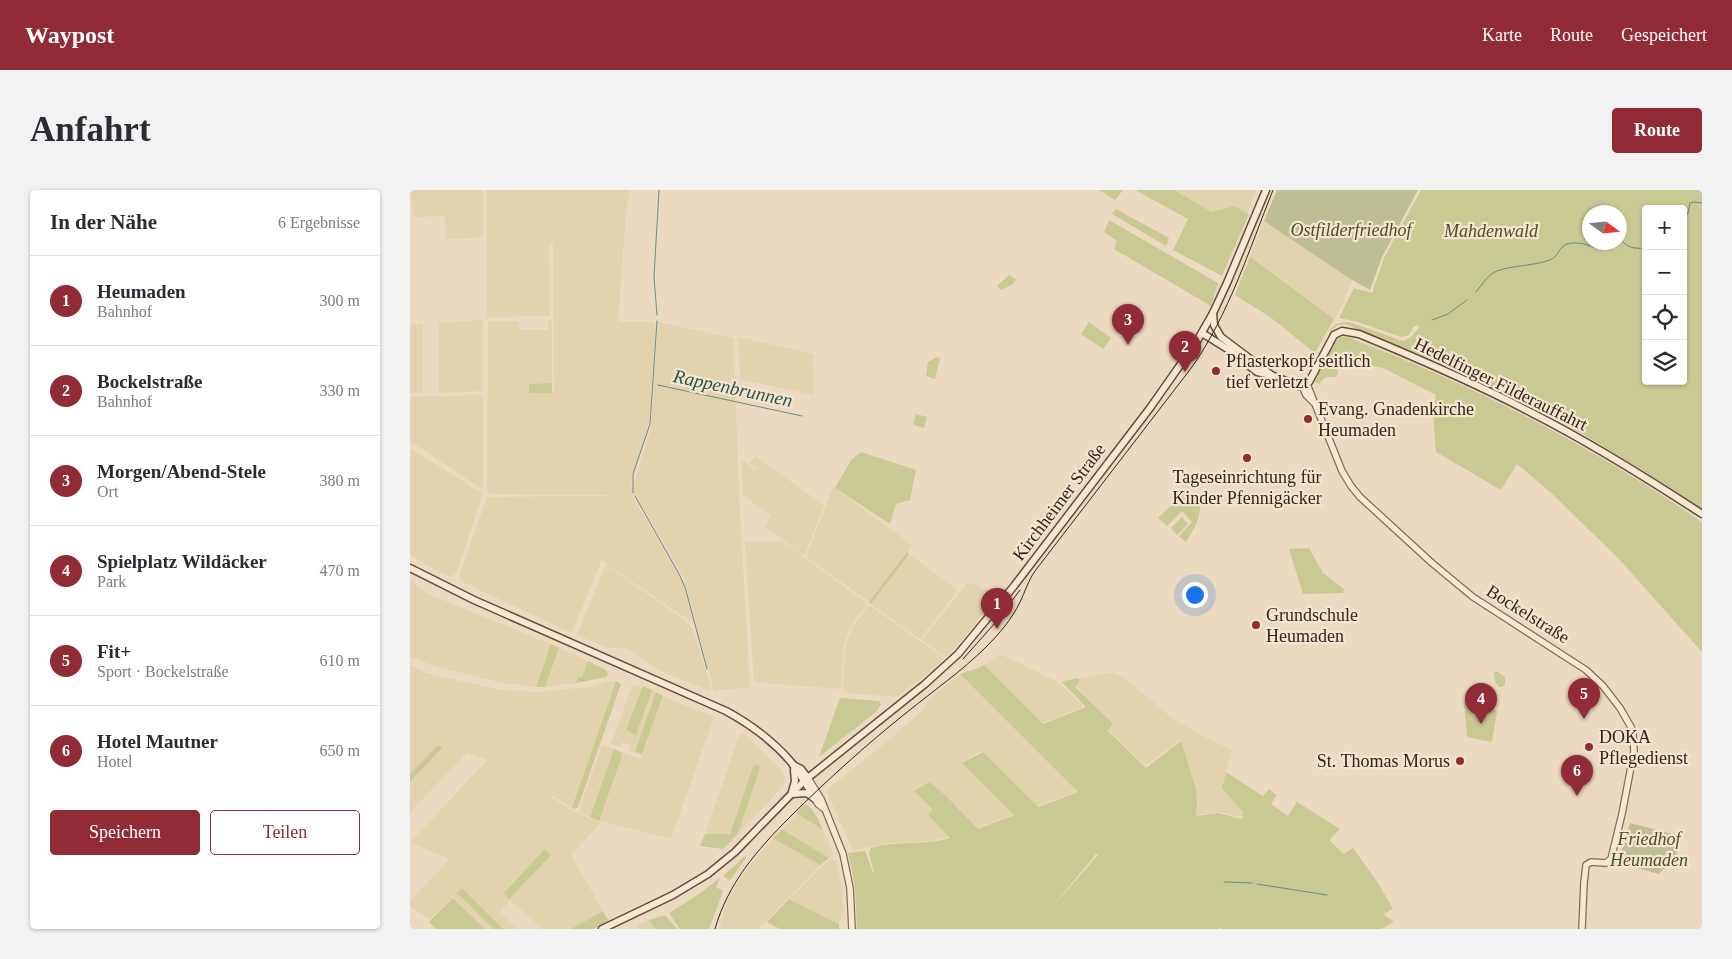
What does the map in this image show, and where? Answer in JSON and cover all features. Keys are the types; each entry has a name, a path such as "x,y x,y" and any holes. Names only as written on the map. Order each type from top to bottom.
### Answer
{"main road":[{"name":"Kirchheimer Straße","path":"602,929 673,896 708,874 735,852 806,780 925,684 958,654 1017,582 1150,408 1203,331 1213,313 1266,190"},
{"path":"1213,313 1214,325 1221,337"},
{"name":"Hedelfinger Filderauffahrt","path":"1305,385 1334,335 1347,330 1470,383 1537,415 1634,470 1702,514"},
{"path":"1203,331 1221,337 1271,375 1294,386 1305,385"},
{"path":"1203,331 1256,372 1271,375"},
{"path":"410,568 474,600 726,711 749,724 763,736 792,764 801,769 806,780"},
{"path":"792,764 795,781 791,794 804,792 815,798"}],"street":[{"name":"Bockelstraße","path":"1305,385 1342,471 1360,497 1432,563 1473,597 1586,670 1603,686 1627,720 1633,734 1634,751 1613,854 1608,862 1588,863 1585,869 1582,929"},
{"path":"806,780 815,798 824,809"},
{"path":"806,780 821,799 840,845 848,871 852,903 852,929"}],"shaded area":[{"path":"410,190 483,190 483,236 478,238 446,239 443,216 414,217"},
{"path":"487,190 630,190 626,212 618,322 654,322 656,328 648,426 631,484 633,497 682,581 694,624 605,563 602,559 572,633 462,582 459,577 487,497 605,496 604,520 606,495 489,494 487,491 488,321 518,321 519,330 548,330 548,321 552,321 552,383 529,384 529,393 554,392 553,243 549,244 550,316 487,317"},
{"path":"1174,190 1256,190 1247,213 1234,206 1212,212"},
{"path":"1264,221 1352,280 1339,312 1334,319 1250,257"},
{"path":"483,320 483,391 439,393 439,323"},
{"path":"658,322 733,338 750,687 714,691 684,578 634,492 634,483 651,428"},
{"path":"423,324 423,392 410,393 410,325"},
{"path":"738,337 813,354 814,395 740,379"},
{"path":"483,395 483,490 410,441 410,397"},
{"path":"412,449 483,494 457,572 450,577 410,555 410,451"},
{"path":"755,456 824,505 805,554 802,555 765,526 771,516 743,495 741,459 756,470 757,468 750,463"},
{"path":"833,487 912,545 869,602 806,557"},
{"path":"779,539 868,604 847,634 844,645 841,689 754,682 745,542 777,541"},
{"path":"909,554 958,590 920,639 871,604"},
{"path":"606,565 683,619 693,629 711,687 710,690 661,671 628,649 605,647 577,635"},
{"path":"410,581 431,595 551,644 536,687 503,683 437,667 410,657"},
{"path":"967,583 977,585 997,595 963,639 946,657 922,640"},
{"path":"869,605 941,656 942,661 897,697 846,693 843,689 845,650 848,638 853,626"},
{"path":"559,648 588,661 582,677 578,677 576,683 545,687"},
{"path":"997,656 1012,659 1058,682 1082,707 1042,723 984,665"},
{"path":"410,665 426,673 500,690 536,692 588,687 608,681 616,681 572,808 553,796 551,797 571,810 601,823 571,855 603,911 571,929 543,929 510,900 500,912 517,929 503,929 462,888 457,893 494,929 485,929 453,897 430,919 410,907 410,901 450,859 410,843 487,760 467,753 410,812 410,782 443,748 437,746 410,774"},
{"path":"1113,673 1123,677 1172,718 1232,750 1222,788 1243,812 1243,817 1219,812 1195,815 1197,803 1196,789 1180,740 1147,764 1143,763 1109,730 1113,722 1075,686 1080,681 1078,678"},
{"path":"960,674 1078,791 1037,806 981,751 962,762 1014,814 977,828 928,781 914,789 914,791 932,810 928,815 950,837 929,841 891,843 853,850 827,790 891,738 923,710 929,699"},
{"path":"633,684 643,686 626,730 635,734 652,690 656,692 635,752 630,751 631,746 622,742 620,747 611,744"},
{"path":"663,696 714,717 671,839 599,821 623,753 641,759"},
{"path":"740,733 747,736 779,768 785,778 784,785 737,835 761,766 754,764 730,834 705,834"},
{"path":"602,745 614,749 590,817 580,812 580,808"},
{"path":"797,814 823,830 832,851 831,857 829,858 782,829"},
{"path":"773,838 820,865 758,929 719,929 726,905 736,885"},
{"path":"830,859 836,861 841,884 844,908 839,924 789,899"},
{"path":"649,920 656,929 640,929 637,925"}],"green space":[{"path":"1099,190 1123,190 1115,200"},
{"path":"1135,190 1174,190 1212,212 1234,206 1249,214 1222,276 1173,250 1188,219"},
{"name":"Ostfilderfriedhof","path":"1277,190 1418,190 1382,257 1370,290 1264,221"},
{"name":"Mahdenwald","path":"1421,190 1702,190 1702,509 1583,434 1524,402 1434,360 1345,324 1335,327 1328,335 1331,328 1336,324 1349,322 1403,341 1411,337 1420,326 1414,326 1409,335 1401,337 1358,322 1339,318 1354,288 1372,293 1384,258"},
{"path":"1116,209 1169,238 1166,246 1112,214"},
{"path":"1109,220 1218,283 1211,306 1114,249 1117,241 1104,232"},
{"path":"1250,257 1334,319 1315,353 1270,317 1235,295"},
{"path":"1009,275 1016,279 1012,285 1001,290 997,286"},
{"path":"1089,322 1111,338 1103,349 1081,334"},
{"path":"1341,337 1347,337 1394,356 1486,396 1617,467 1702,522 1702,652 1618,558 1549,491 1517,464 1501,490 1436,452 1433,411 1436,395 1383,368 1343,360 1338,367 1337,377 1326,377 1318,384 1315,382 1331,345"},
{"path":"937,357 940,358 935,379 926,376 928,362"},
{"path":"552,383 552,393 529,393 529,384"},
{"path":"916,414 927,417 924,428 913,425"},
{"path":"861,452 916,470 910,500 896,504 890,524 835,488 851,460"},
{"path":"1181,494 1200,504 1198,520 1186,542 1179,536 1192,522 1182,511 1167,526 1158,518"},
{"path":"1182,517 1188,524 1177,535 1171,528"},
{"path":"1309,548 1323,573 1344,589 1343,593 1303,594 1289,549"},
{"path":"907,552 909,554 871,604 869,602"},
{"path":"551,644 559,648 545,687 536,687"},
{"path":"588,661 606,670 607,677 576,683 578,677 582,677"},
{"path":"984,665 1043,724 1086,707 1062,682 1078,678 1080,681 1075,687 1113,723 1108,731 1146,768 1181,741 1196,789 1196,816 1218,813 1242,819 1243,812 1222,788 1226,772 1263,796 1269,789 1277,795 1271,804 1288,816 1297,802 1340,829 1329,840 1344,854 1353,848 1378,883 1393,909 1383,914 1394,922 1381,929 1221,929 1219,926 1219,929 857,929 855,886 848,853 865,851 874,872 869,853 871,848 950,838 928,815 932,809 915,790 929,782 944,794 978,829 1014,815 962,763 983,752 1038,807 1078,792 960,674","holes":["1096,854 1098,855 1048,912"]},
{"path":"1494,672 1498,672 1505,677 1505,685 1499,687 1495,682"},
{"path":"616,681 621,684 578,807 572,808"},
{"path":"643,686 652,690 636,735 626,730"},
{"path":"656,692 663,696 642,754 635,752"},
{"path":"840,698 879,701 881,704 877,711 819,757"},
{"path":"1464,701 1497,711 1492,742 1467,737"},
{"path":"437,746 443,747 410,782 410,774"},
{"path":"614,749 623,753 599,821 590,817"},
{"path":"754,764 761,766 737,835 723,849 700,846 705,834 730,834"},
{"path":"805,804 814,812 823,830 796,813"},
{"name":"Friedhof Heumaden","path":"1630,823 1681,836 1676,855 1659,874 1618,863"},
{"path":"782,829 829,858 820,865 773,838"},
{"path":"545,849 551,855 509,899 504,893"},
{"path":"745,856 746,858 730,880 723,876"},
{"path":"720,878 716,887 723,891 709,929 680,929 669,913"},
{"path":"462,888 503,929 494,929 457,893"},
{"path":"453,898 485,929 436,929 429,922"},
{"path":"789,899 839,924 839,929 780,929 767,922"},
{"path":"603,911 609,922 593,929 571,929"},
{"path":"665,915 677,929 656,929 649,920"}],"waterway":[{"path":"657,315 654,277 659,190"},
{"path":"1687,215 1690,203 1702,203"},
{"path":"1476,292 1494,272 1550,260 1567,244 1582,244"},
{"path":"1627,245 1642,248"},
{"path":"1432,320 1448,314 1467,300"},
{"path":"633,493 633,474 650,424 657,321"},
{"name":"Rappenbrunnen","path":"658,385 802,416"},
{"path":"635,496 685,587 707,669"},
{"path":"1224,882 1252,883"},
{"path":"1257,884 1327,895"}],"tram line":[{"path":"715,929 736,882 755,855 778,829 861,750 977,656 1005,626 1017,608 1035,571 1192,367 1205,347 1228,304 1273,190"},
{"path":"963,659 995,623 1020,590"}],"place":[{"name":"Morgen/Abend-Stele","path":"1128,345"},
{"name":"Pflasterkopf seitlich tief verletzt","path":"1216,371"},
{"name":"Bockelstraße","path":"1185,372"},
{"name":"Evang. Gnadenkirche Heumaden","path":"1308,419"},
{"name":"Tageseinrichtung für Kinder Pfennigäcker","path":"1247,458"},
{"name":"Grundschule Heumaden","path":"1256,625"},
{"name":"Heumaden","path":"997,629"},
{"name":"Fit+","path":"1584,719"},
{"name":"Spielplatz Wildäcker","path":"1481,724"},
{"name":"DOKA Pflegedienst","path":"1589,747"},
{"name":"St. Thomas Morus","path":"1460,761"},
{"name":"Hotel Mautner","path":"1577,796"}]}
